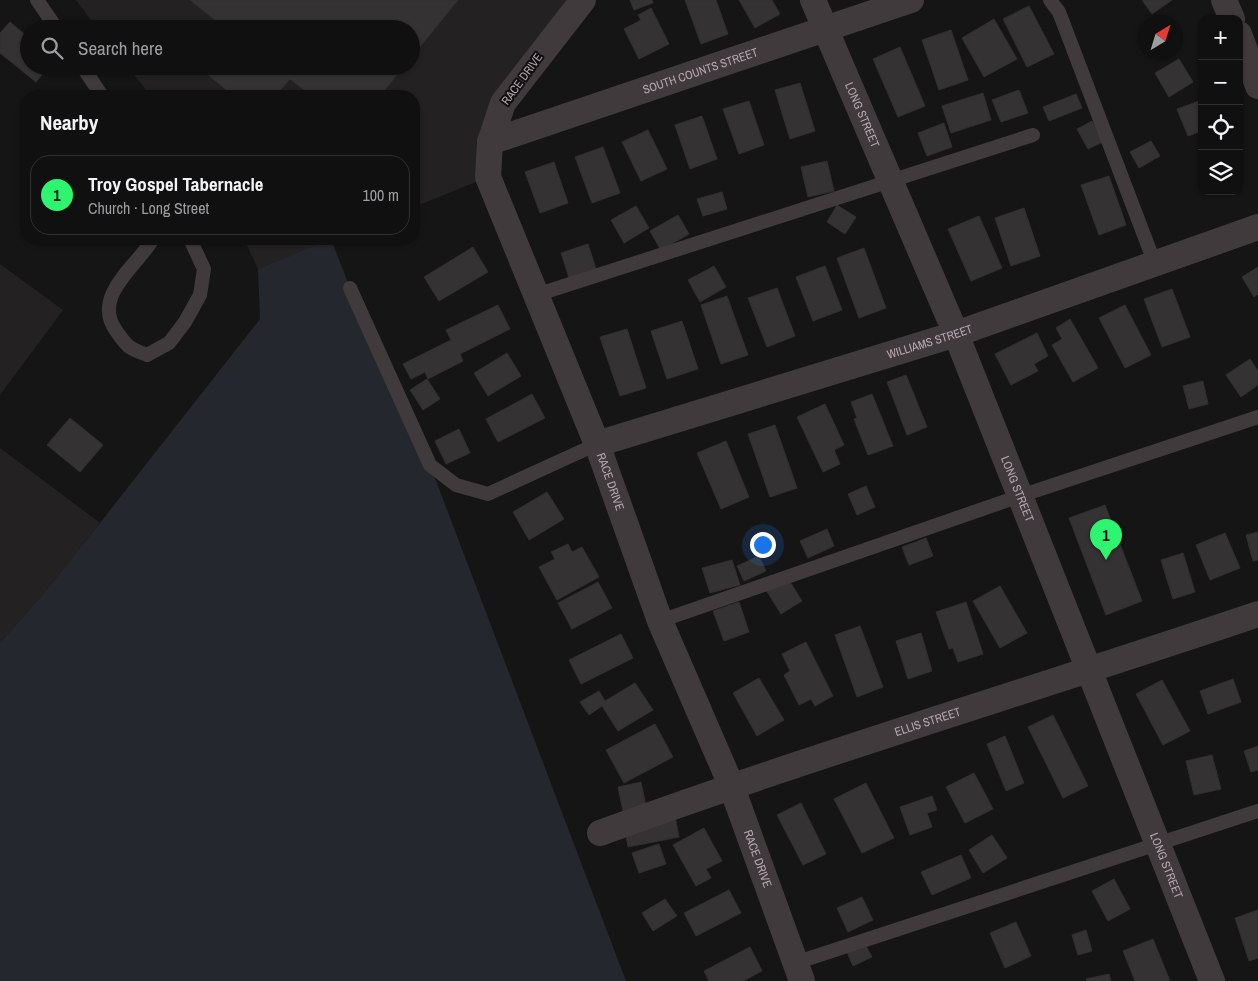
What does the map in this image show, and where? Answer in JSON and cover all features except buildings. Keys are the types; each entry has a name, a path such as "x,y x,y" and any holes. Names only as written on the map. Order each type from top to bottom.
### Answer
{"street":[{"name":"RACE DRIVE","path":"583,0 503,103 490,142 488,177 597,444 660,621 732,785 798,972"},
{"name":"LONG STREET","path":"813,0 956,334 1088,672 1212,981"},
{"name":"SOUTH COUNTS STREET","path":"490,142 911,0"},
{"path":"1224,0 1233,15"},
{"path":"1243,31 1258,86"},
{"name":"WILLIAMS STREET","path":"597,444 956,334 1258,227"},
{"name":"ELLIS STREET","path":"600,833 732,785 1088,672 1258,614"}],"lane":[{"path":"37,0 51,20"},
{"path":"1050,0 1059,12 1155,264"},
{"path":"88,75 98,90"},
{"path":"536,295 890,182 1033,134"},
{"path":"148,245 126,270 108,302 111,325 129,348 147,355 169,343 185,322 200,295 204,269 193,245"},
{"path":"350,288 430,465 456,485 488,494 597,444"},
{"path":"660,621 1020,496 1258,417"},
{"path":"798,972 1157,844 1258,811"}],"shaded area":[{"path":"76,0 583,0 503,103 488,177 420,205 420,90 146,90 134,75 420,75 420,20 91,20"},
{"path":"247,245 318,245 258,269"},
{"path":"316,245 333,245 350,288 430,465 626,981 0,981 0,643 44,593 260,319 258,269"},
{"path":"0,264 63,310 0,395"},
{"path":"0,448 100,523 44,593 0,643"}],"place":[{"name":"Troy Gospel Tabernacle","path":"1106,560"}]}
